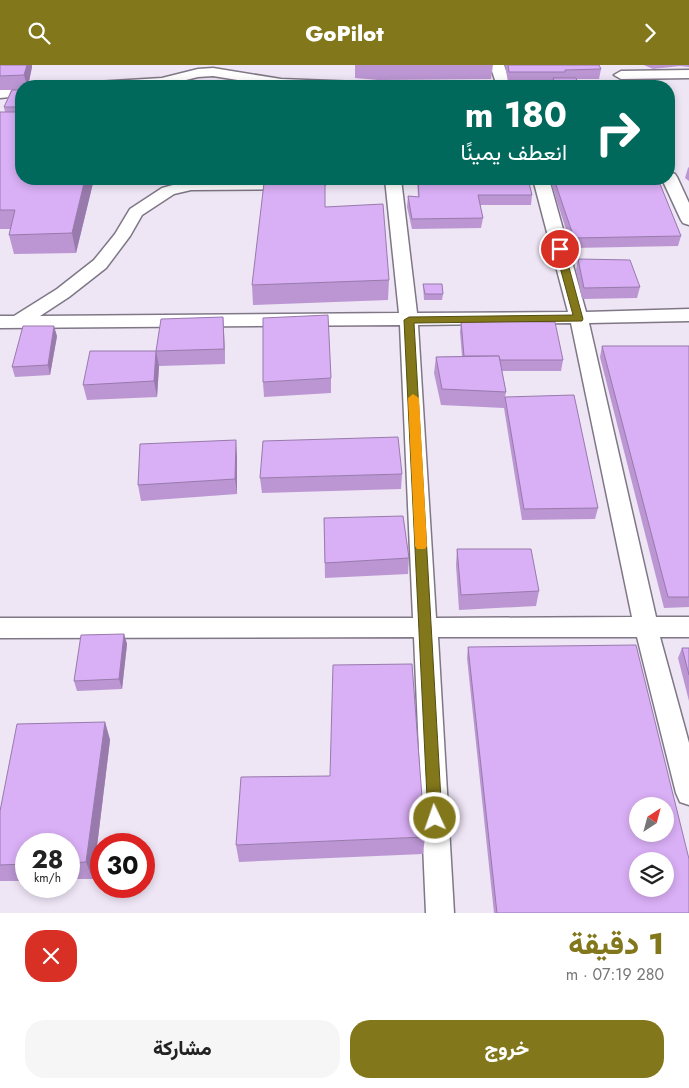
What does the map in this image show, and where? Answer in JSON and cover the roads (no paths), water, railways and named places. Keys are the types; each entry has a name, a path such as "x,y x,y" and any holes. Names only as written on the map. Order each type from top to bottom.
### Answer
{"street":[{"path":"498,65 502,80"},
{"path":"168,80 203,69 264,80"},
{"path":"620,75 689,74"},
{"path":"0,93 15,92"},
{"path":"19,321 63,293 100,264 122,236 136,212 168,191 191,185"},
{"path":"394,185 409,320 440,913"},
{"path":"543,185 579,319 646,627 689,793"},
{"path":"673,185 689,220"},
{"path":"0,322 107,319 579,319 689,315"},
{"path":"0,628 689,627"}]}
